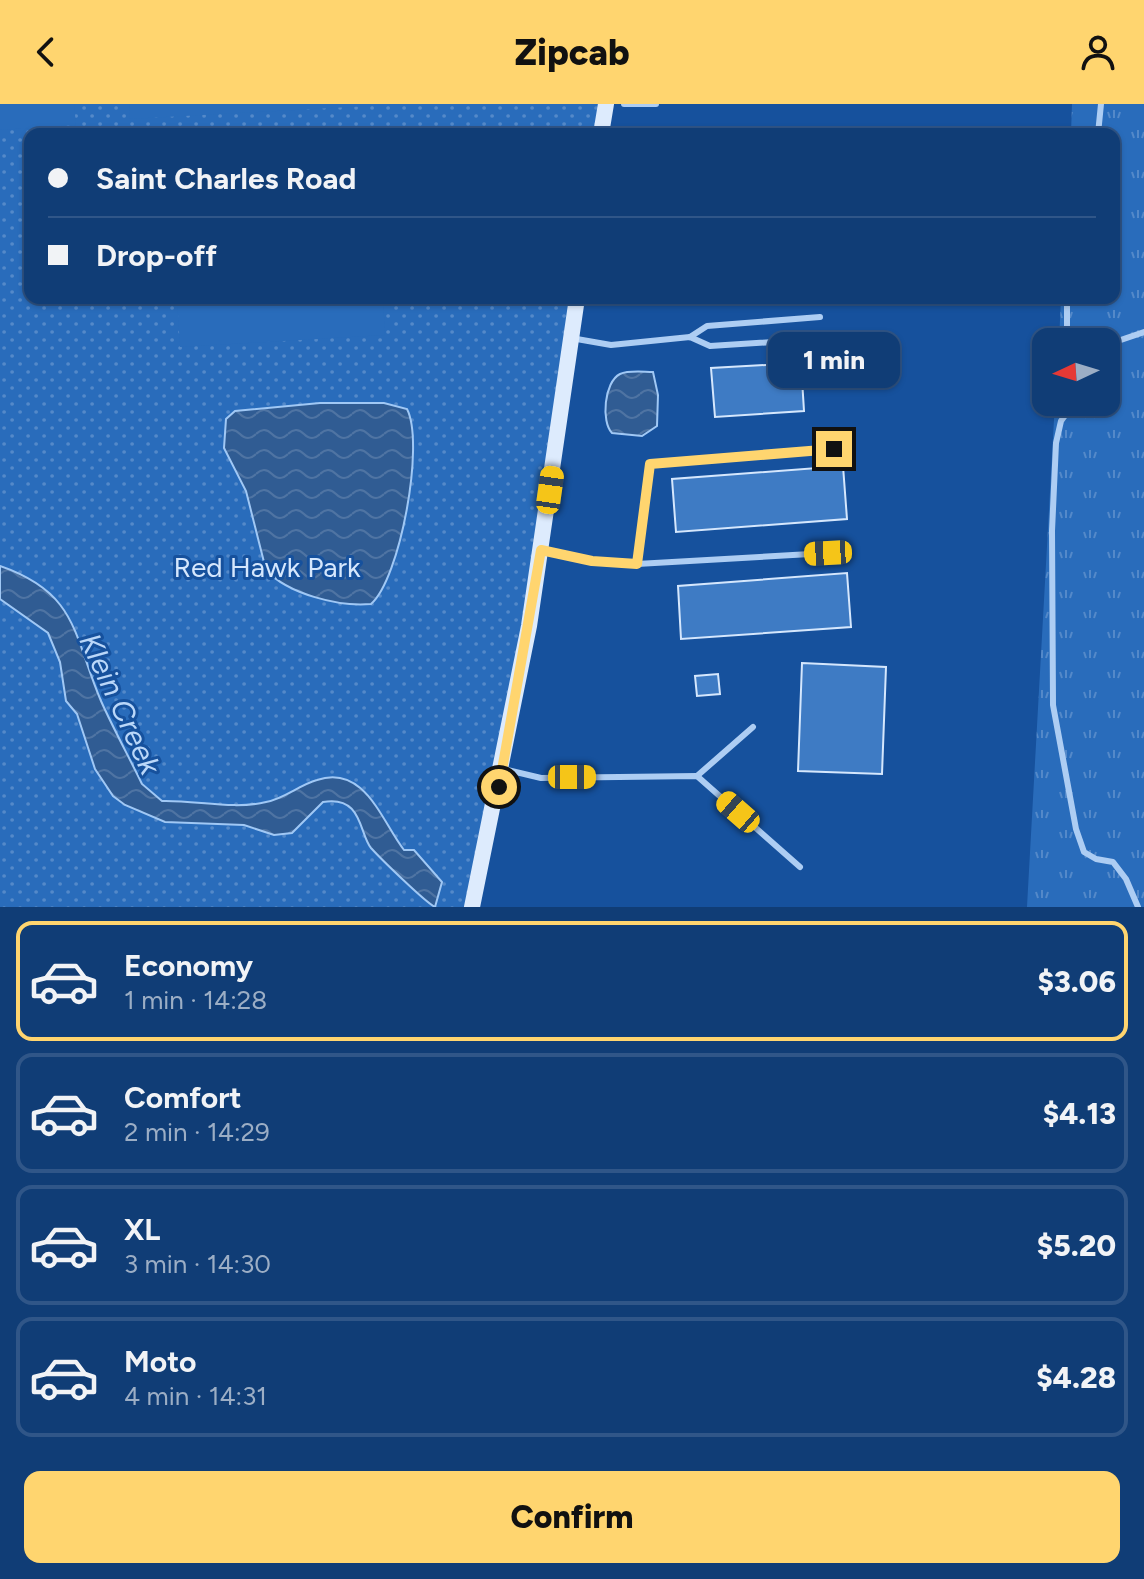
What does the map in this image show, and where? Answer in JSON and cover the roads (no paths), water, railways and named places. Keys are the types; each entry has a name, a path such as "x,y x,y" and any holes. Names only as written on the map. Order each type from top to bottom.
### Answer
{"street":[{"path":"603,128 606,104"},
{"path":"472,907 503,769 541,550 576,304"}],"lane":[{"path":"624,104 656,104"},
{"path":"1099,128 1101,104"},
{"path":"1067,304 1067,328"},
{"path":"571,338 611,345 690,337 707,326 820,317"},
{"path":"1120,340 1144,332"},
{"path":"690,337 710,346 884,335"},
{"path":"1065,416 1056,443 1052,531 1053,705 1076,829 1084,852 1096,859 1113,862 1126,879 1138,907"},
{"path":"637,564 650,464 834,449"},
{"path":"541,550 592,561 637,564 828,553"},
{"path":"503,769 541,778 697,776 753,727"},
{"path":"697,776 800,867"}],"water":[{"path":"653,372 658,395 657,426 642,436 612,433 605,412 610,385 620,374"},
{"path":"320,403 384,403 407,409 412,426 411,479 400,541 382,590 371,604 315,597 287,586 266,570 246,491 224,448 226,419 235,411"},
{"path":"0,566 26,577 59,603 77,636 101,701 142,784 162,801 253,804 279,798 317,780 334,777 348,780 370,798 404,850 414,850 442,882 435,907 371,848 358,817 346,804 323,802 292,833 274,835 244,825 165,822 125,805 113,796 95,769 77,714 66,701 60,662 48,633 0,599"}],"park label":[{"name":"Red Hawk Park","path":"267,567"}],"water label":[{"name":"Klein Creek","path":"120,704"}]}
